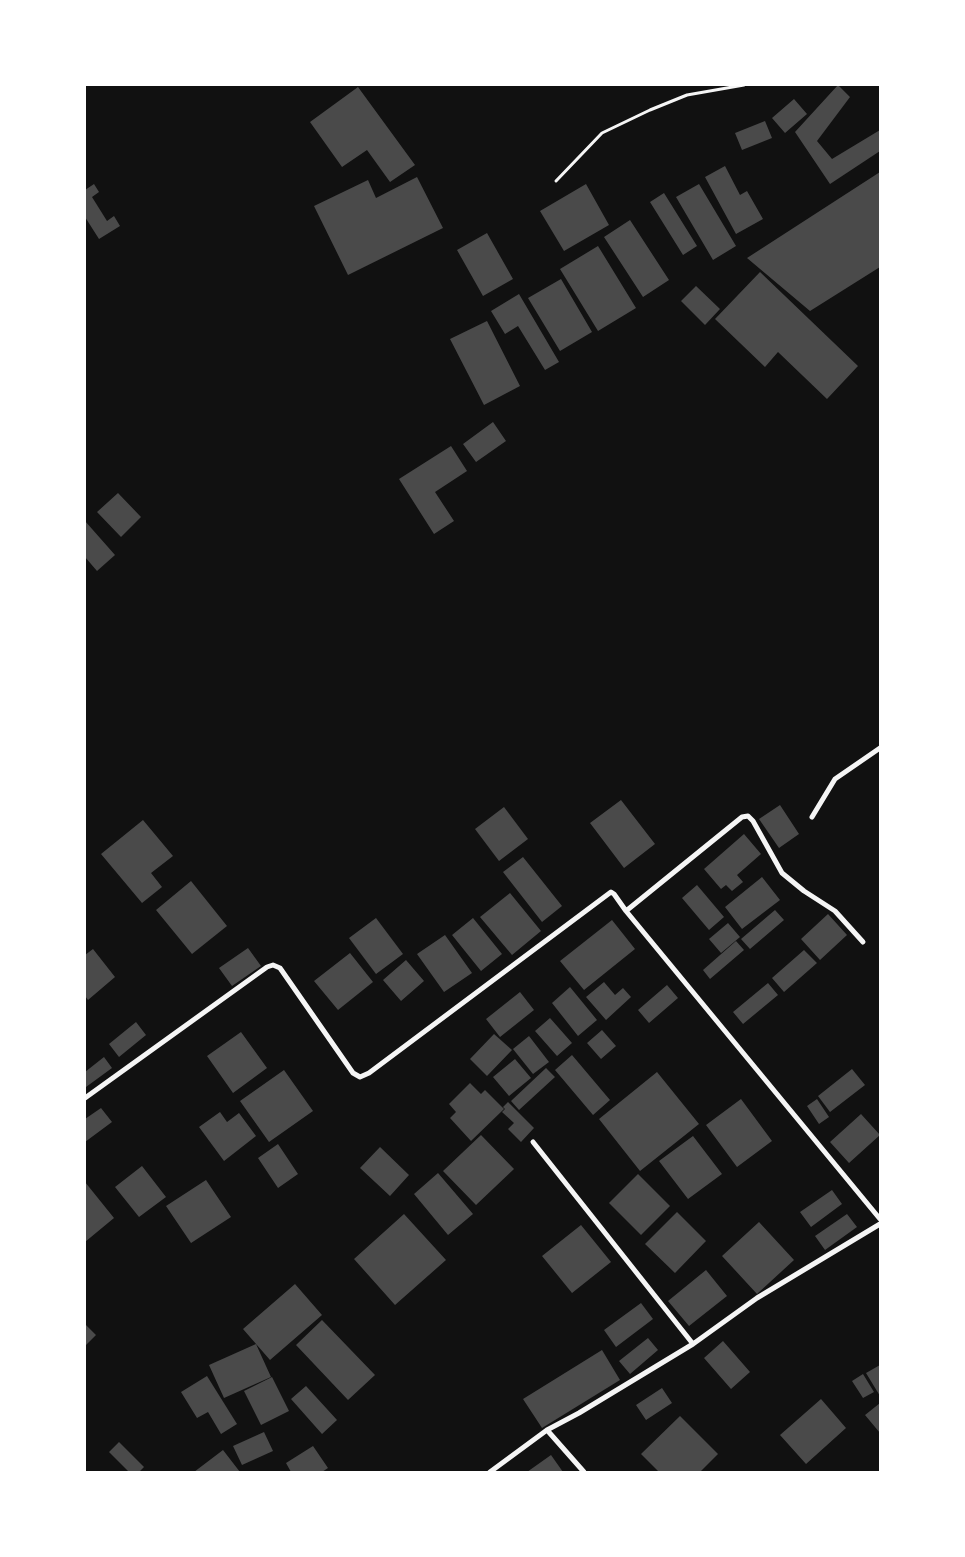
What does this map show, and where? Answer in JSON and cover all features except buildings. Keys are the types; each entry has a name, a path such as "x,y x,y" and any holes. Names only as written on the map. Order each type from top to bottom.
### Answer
{"street":[{"path":"812,817 835,780 880,748"},
{"path":"626,911 742,817 748,816 753,821 782,873 804,891 835,911 862,942"},
{"path":"85,1098 267,967 273,965 280,968 353,1073 360,1077 611,892 880,1219"},
{"path":"533,1142 692,1344"},
{"path":"490,1472 547,1430 579,1413 692,1344 757,1298 880,1224"},
{"path":"547,1430 584,1472"}],"path":[{"path":"556,181 602,133 687,95 744,85"}]}
